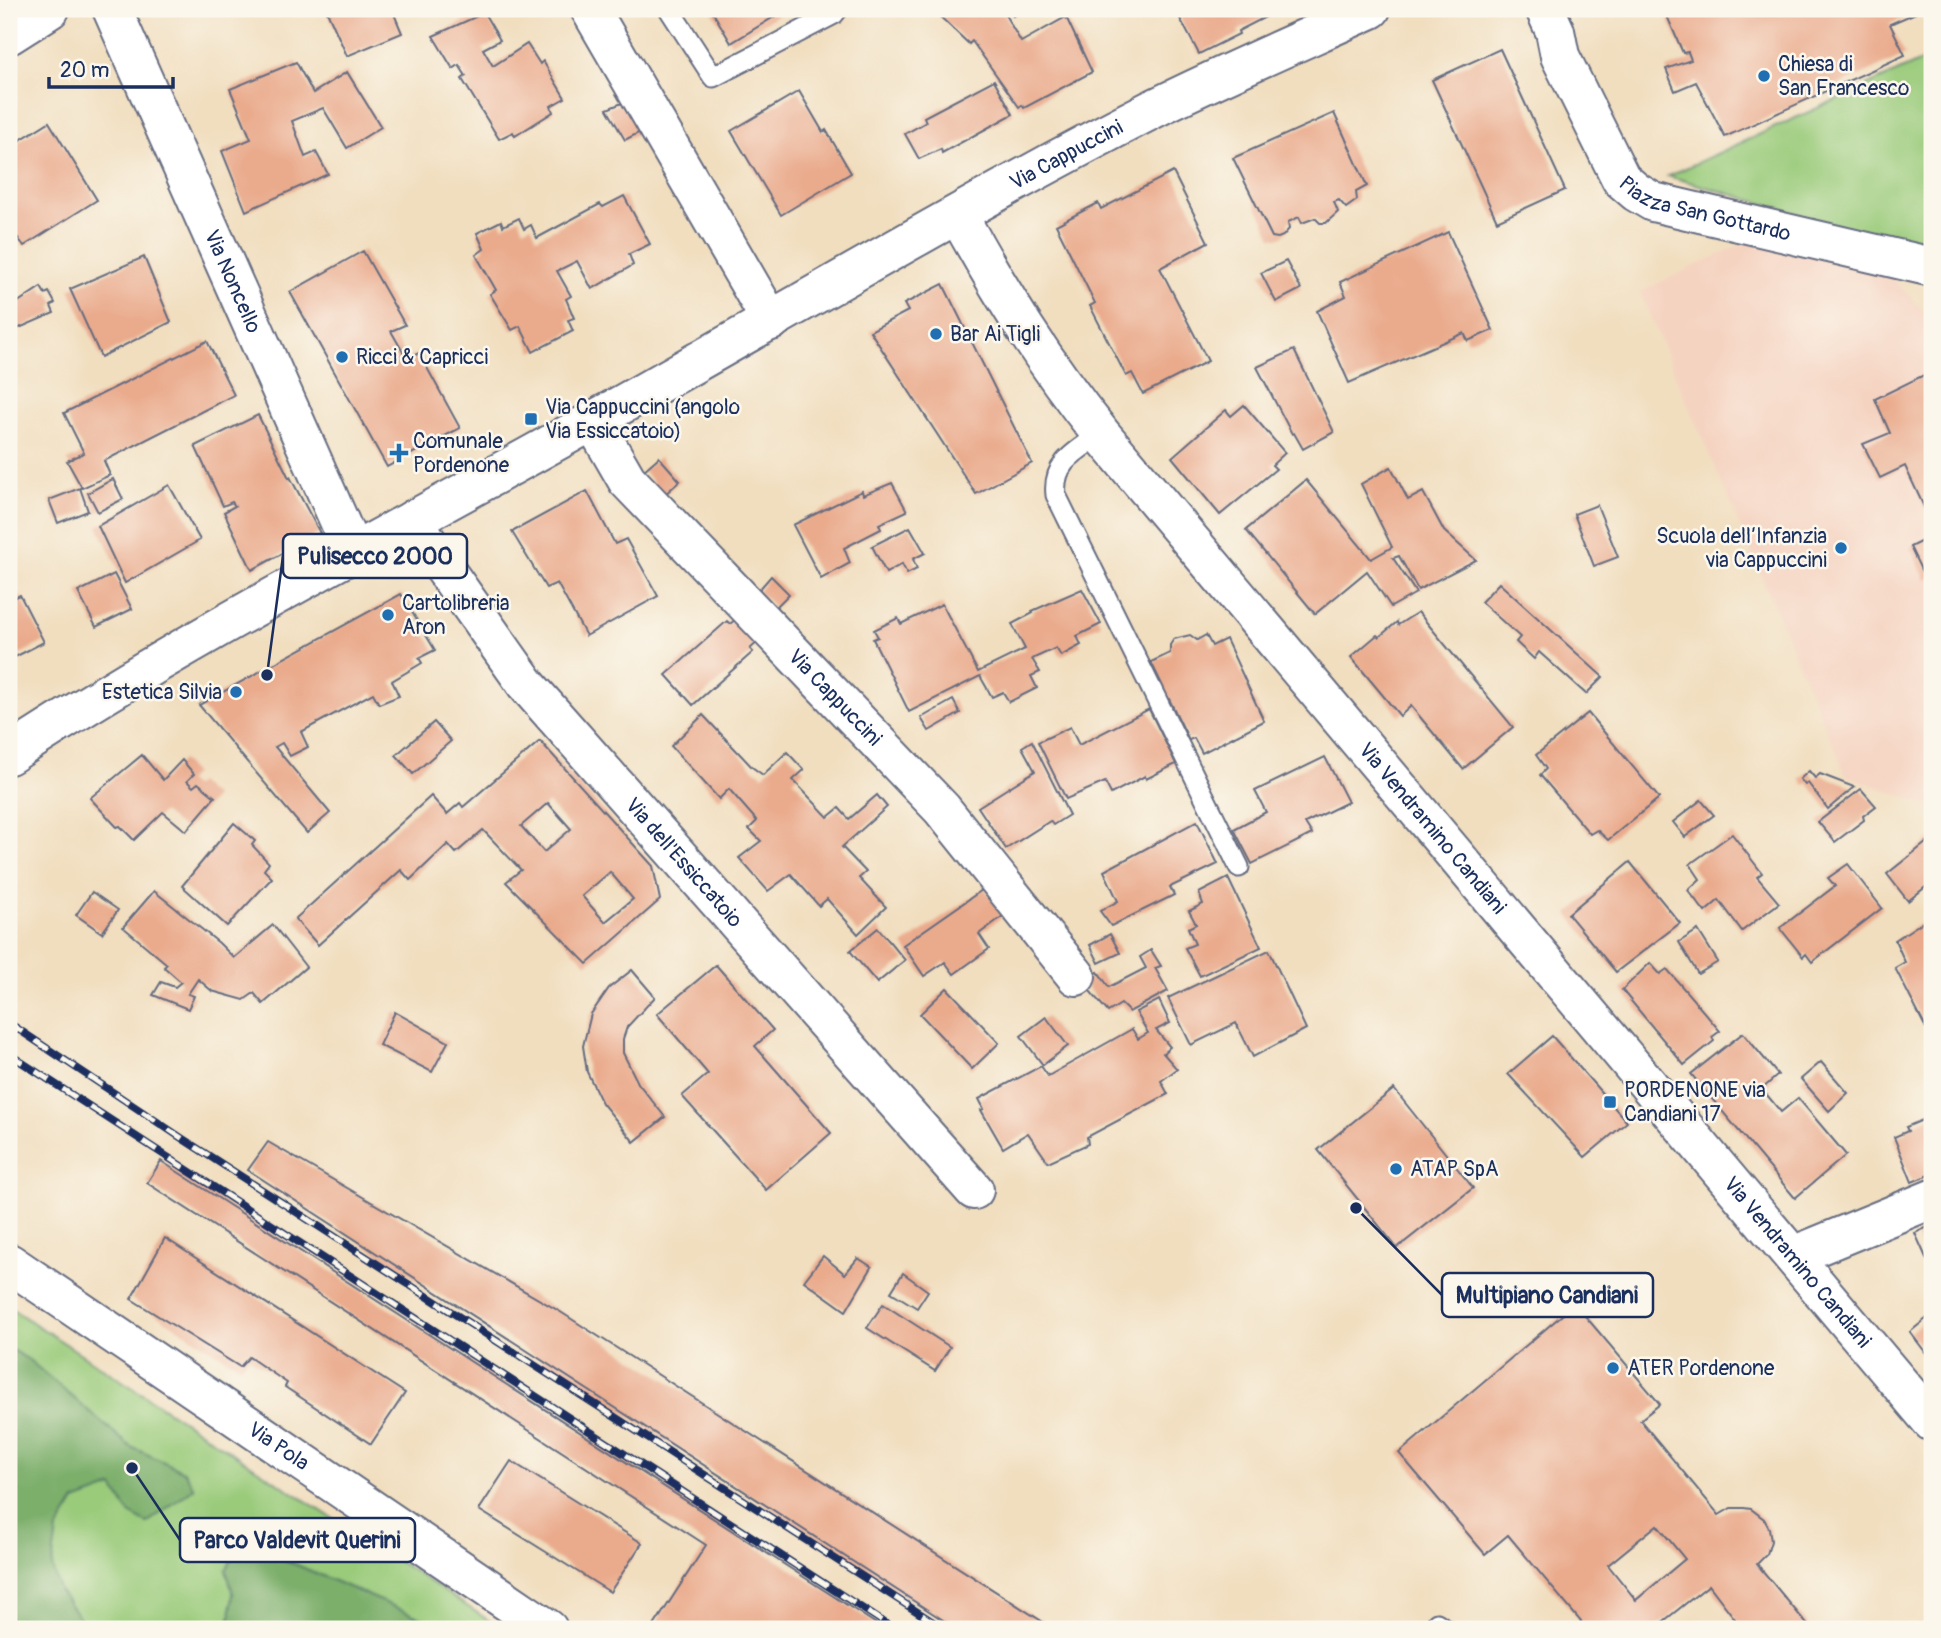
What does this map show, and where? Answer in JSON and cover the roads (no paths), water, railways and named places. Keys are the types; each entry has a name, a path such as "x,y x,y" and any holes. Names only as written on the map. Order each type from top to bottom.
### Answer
{"street":[{"path":"9,35 50,9"},
{"name":"Via Noncello","path":"112,9 353,552"},
{"path":"590,9 771,321"},
{"name":"Piazza San Gottardo","path":"1545,9 1555,31 1560,56 1594,126 1621,179 1636,192 1653,202 1932,267"},
{"name":"Via Cappuccini","path":"9,755 353,552 593,421 958,215 1153,109 1355,12"},
{"name":"Via Vendramino Candiani","path":"958,215 1029,337 1060,383 1101,434 1932,1422"},
{"name":"Via Cappuccini","path":"593,421 627,480 942,808 1076,976"},
{"name":"Via dell'Essiccatoio","path":"414,519 434,554 526,684 974,1190"},
{"name":"Via Cappuccini","path":"9,730 180,652"},
{"path":"1793,1256 1932,1199"},
{"name":"Via Pola","path":"9,1263 548,1629"}],"lane":[{"path":"669,9 713,78 834,14 838,9"},
{"path":"1101,434 1060,466 1054,480 1056,495 1239,867"}],"railway":[{"path":"9,1023 183,1139 944,1629"},
{"path":"9,1054 894,1629"}],"place":[{"name":"Chiesa di San Francesco","path":"1764,76"},
{"name":"Bar Ai Tigli","path":"936,334"},
{"name":"Ricci & Capricci","path":"342,357"},
{"name":"Via Cappuccini (angolo Via Essiccatoio)","path":"531,419"},
{"name":"Comunale Pordenone","path":"399,453"},
{"name":"Scuola dell’Infanzia via Cappuccini","path":"1841,548"},
{"name":"Cartolibreria Aron","path":"388,615"},
{"name":"Pulisecco 2000","path":"267,675"},
{"name":"Estetica Silvia","path":"236,692"},
{"name":"PORDENONE via Candiani 17","path":"1610,1102"},
{"name":"ATAP SpA","path":"1396,1169"},
{"name":"Multipiano Candiani","path":"1356,1208"},
{"name":"ATER Pordenone","path":"1613,1368"},
{"name":"Parco Valdevit Querini","path":"132,1468"}]}
